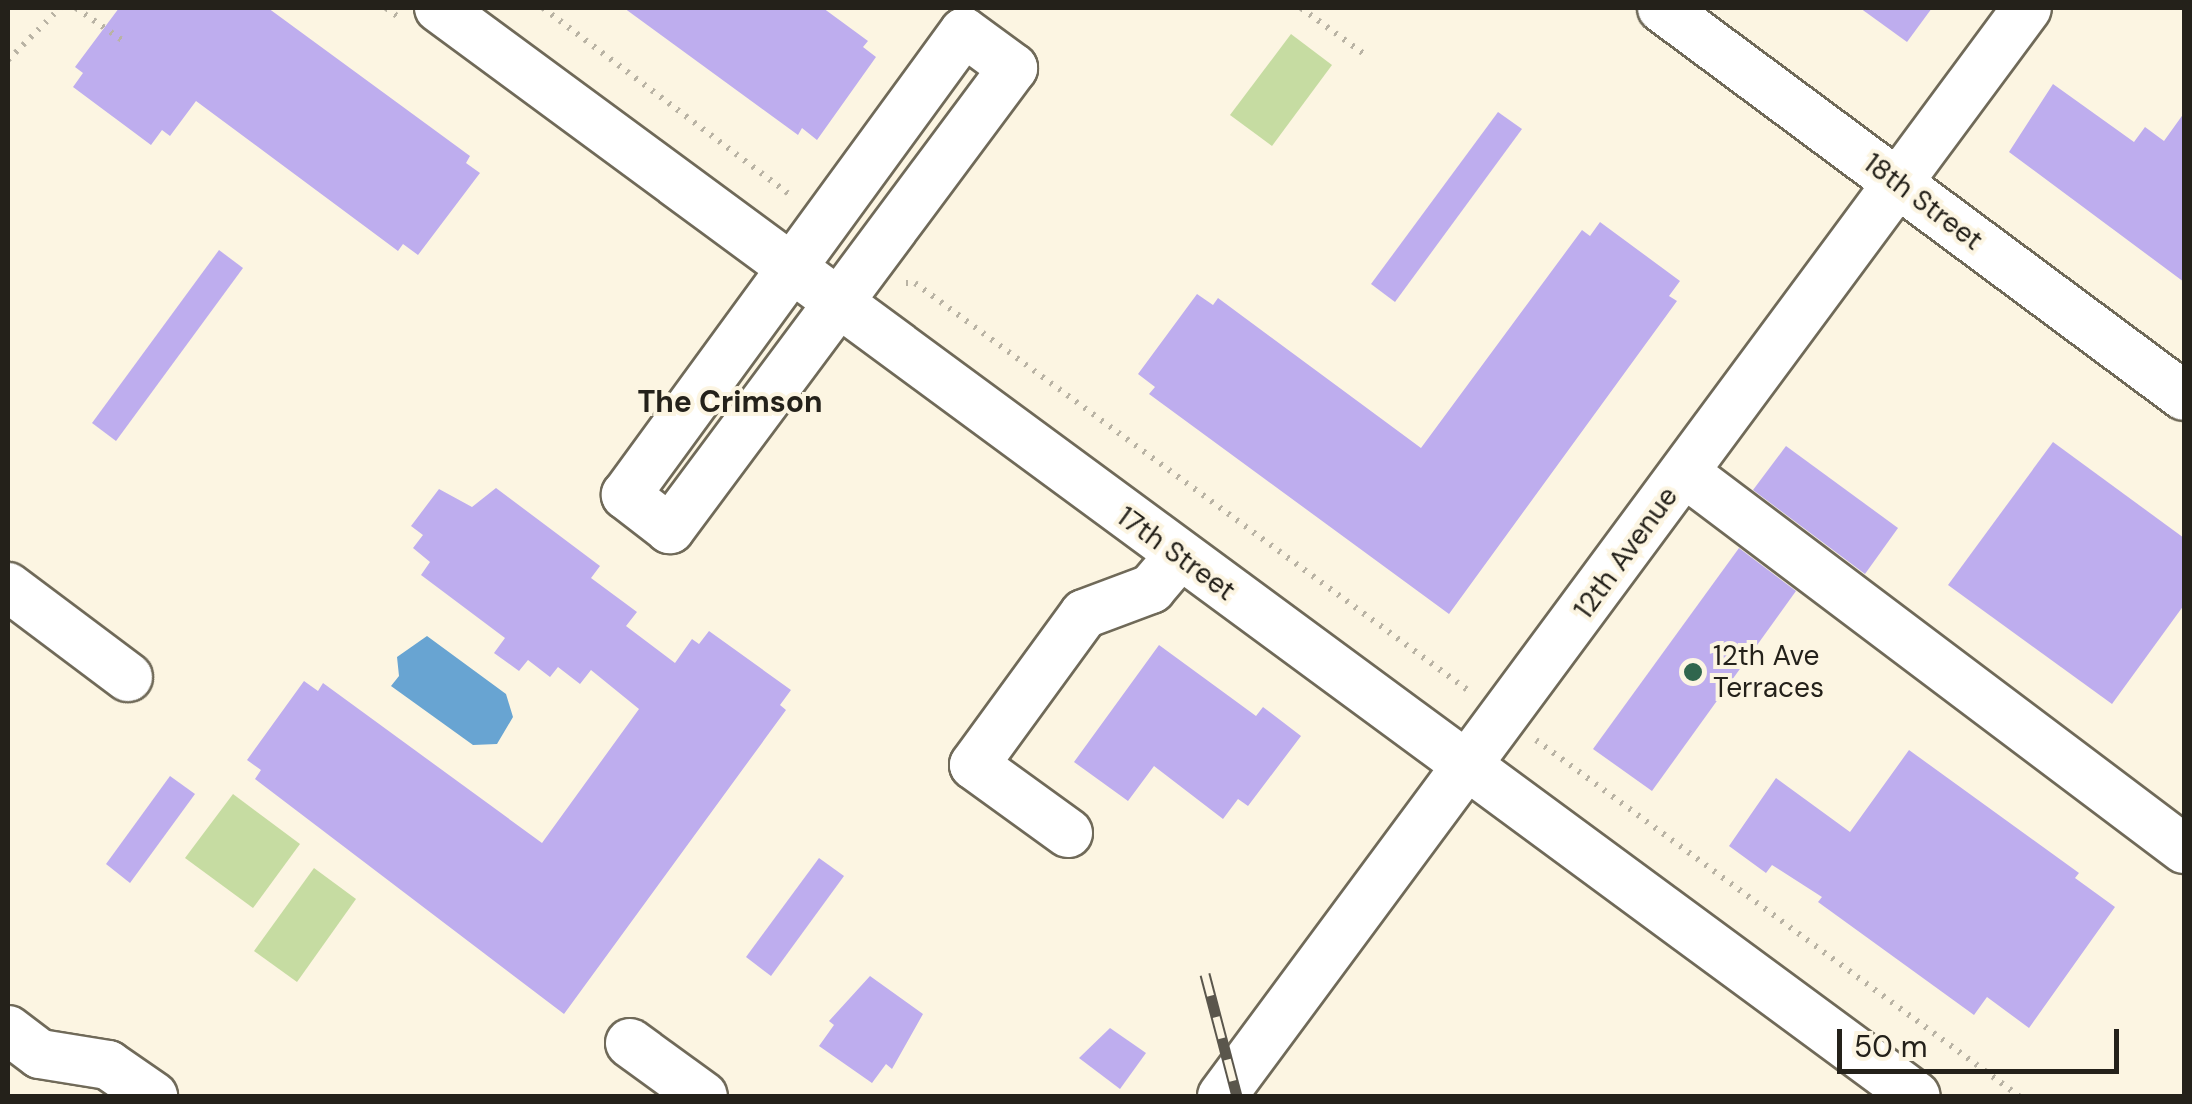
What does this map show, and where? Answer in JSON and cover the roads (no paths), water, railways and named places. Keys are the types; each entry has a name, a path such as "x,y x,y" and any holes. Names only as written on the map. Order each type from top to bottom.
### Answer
{"street":[{"name":"18th Street","path":"1662,8 2184,396"},
{"name":"12th Avenue","path":"1222,1096 2027,8"},
{"name":"17th Street","path":"428,19 792,265 1179,556 1916,1096"},
{"path":"964,32 1013,68 840,301 670,529 626,496 964,32"},
{"path":"1685,473 2184,849"},
{"path":"1068,833 974,765 1084,614 1152,589 1179,556"},
{"path":"8,587 128,677"},
{"path":"8,1030 40,1054 108,1065 154,1096"},
{"path":"630,1043 704,1096"}],"water":[{"path":"427,636 506,694 513,717 497,744 473,745 391,686 399,676 397,657"}],"railway":[{"path":"1205,974 1237,1096"}],"place":[{"name":"12th Ave Terraces","path":"1693,672"}],"district":[{"name":"The Crimson","path":"730,402"}]}
